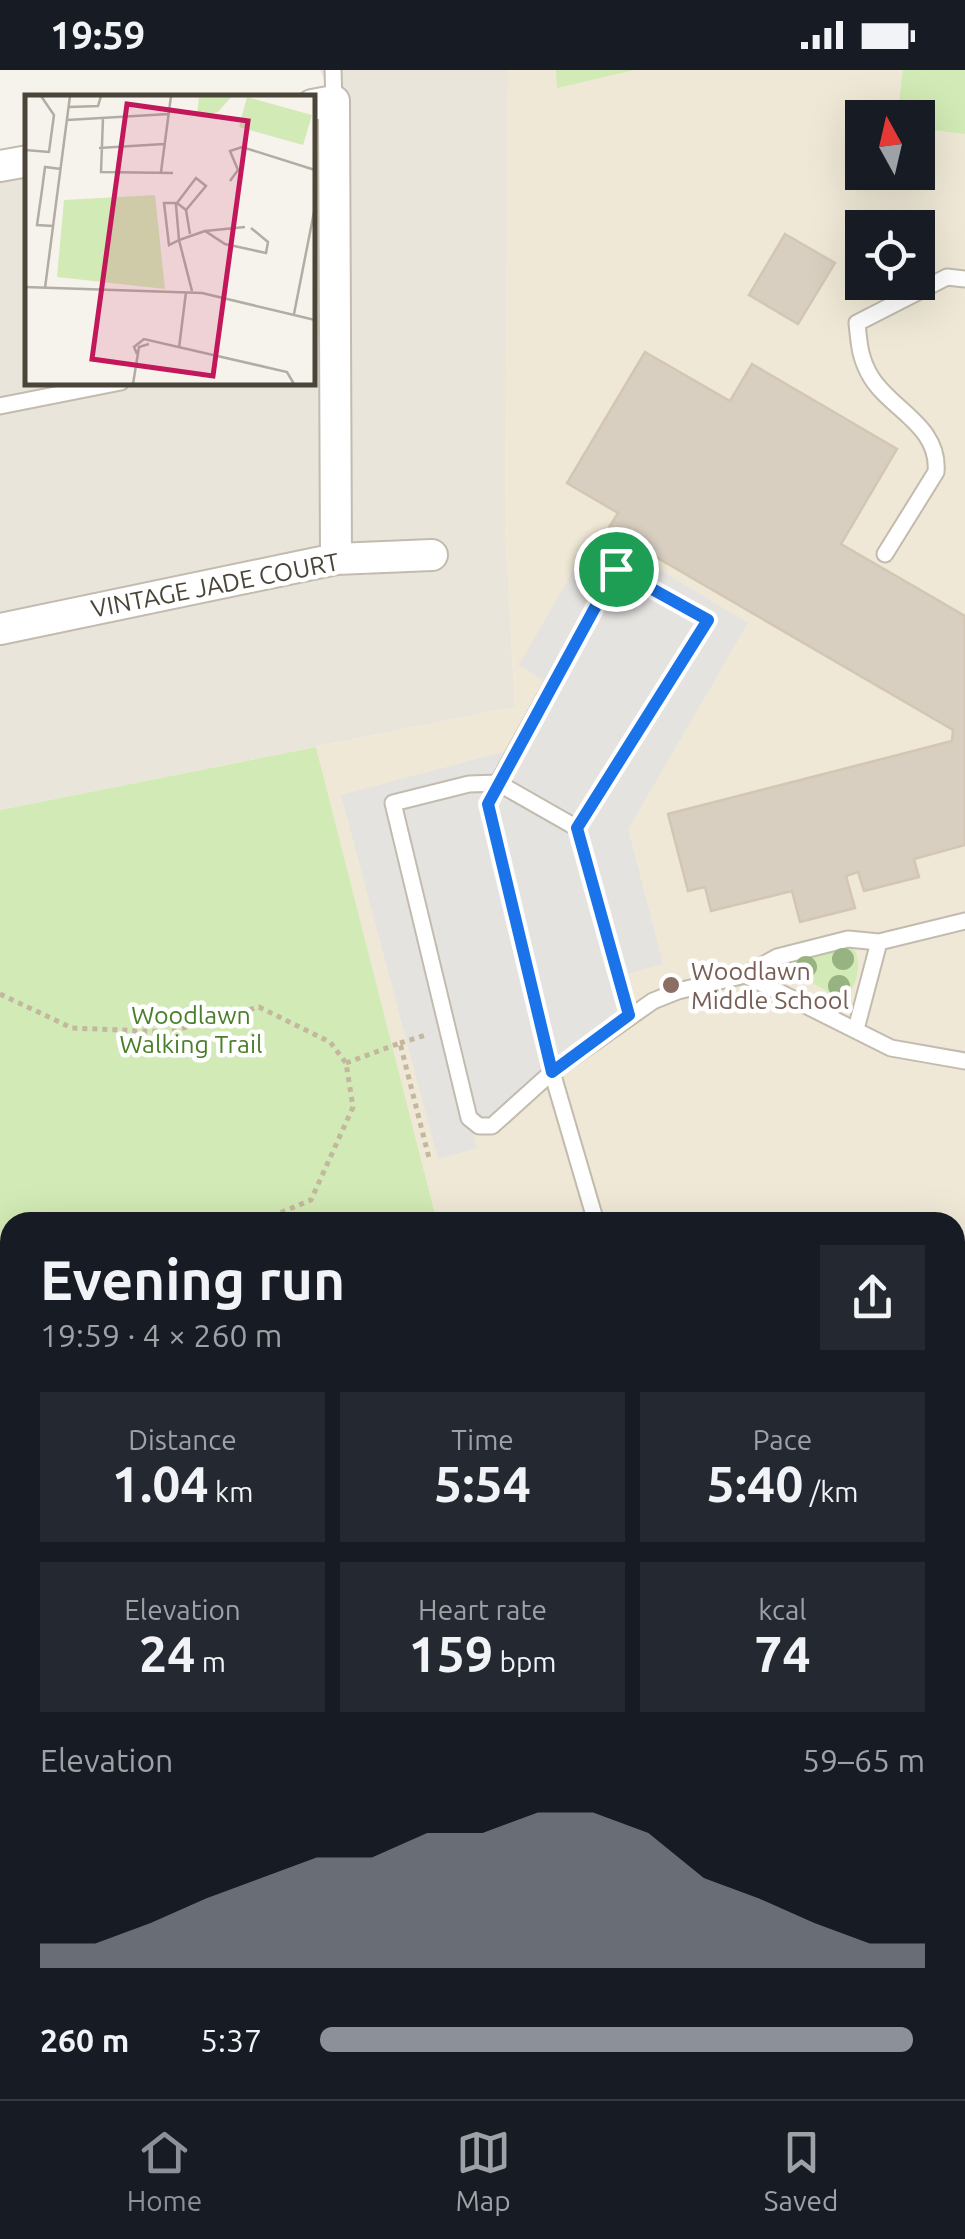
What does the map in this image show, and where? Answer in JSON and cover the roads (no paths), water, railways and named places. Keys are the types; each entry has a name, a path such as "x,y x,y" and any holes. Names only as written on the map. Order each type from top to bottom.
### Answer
{"street":[{"path":"323,103 336,559"},
{"path":"0,166 25,161"},
{"name":"VINTAGE JADE COURT","path":"0,629 336,559 432,555"}],"lane":[{"path":"323,103 333,70"},
{"path":"885,554 936,472 937,459 926,434 873,381 860,354 857,324 948,277 965,278"},
{"path":"0,406 106,385"},
{"path":"577,828 708,620 616,569 490,797 488,812 552,1072 593,1212"},
{"path":"629,1015 577,828 498,783 468,784 394,803 469,1118 479,1126 492,1126 552,1072 629,1015 678,991 745,975 777,957 848,939 879,942 965,921"},
{"path":"856,1030 879,942"},
{"path":"745,975 891,1048 965,1062"}],"place":[{"name":"Woodlawn Middle School","path":"671,985"}],"park label":[{"name":"Woodlawn Walking Trail","path":"191,1030"}]}
